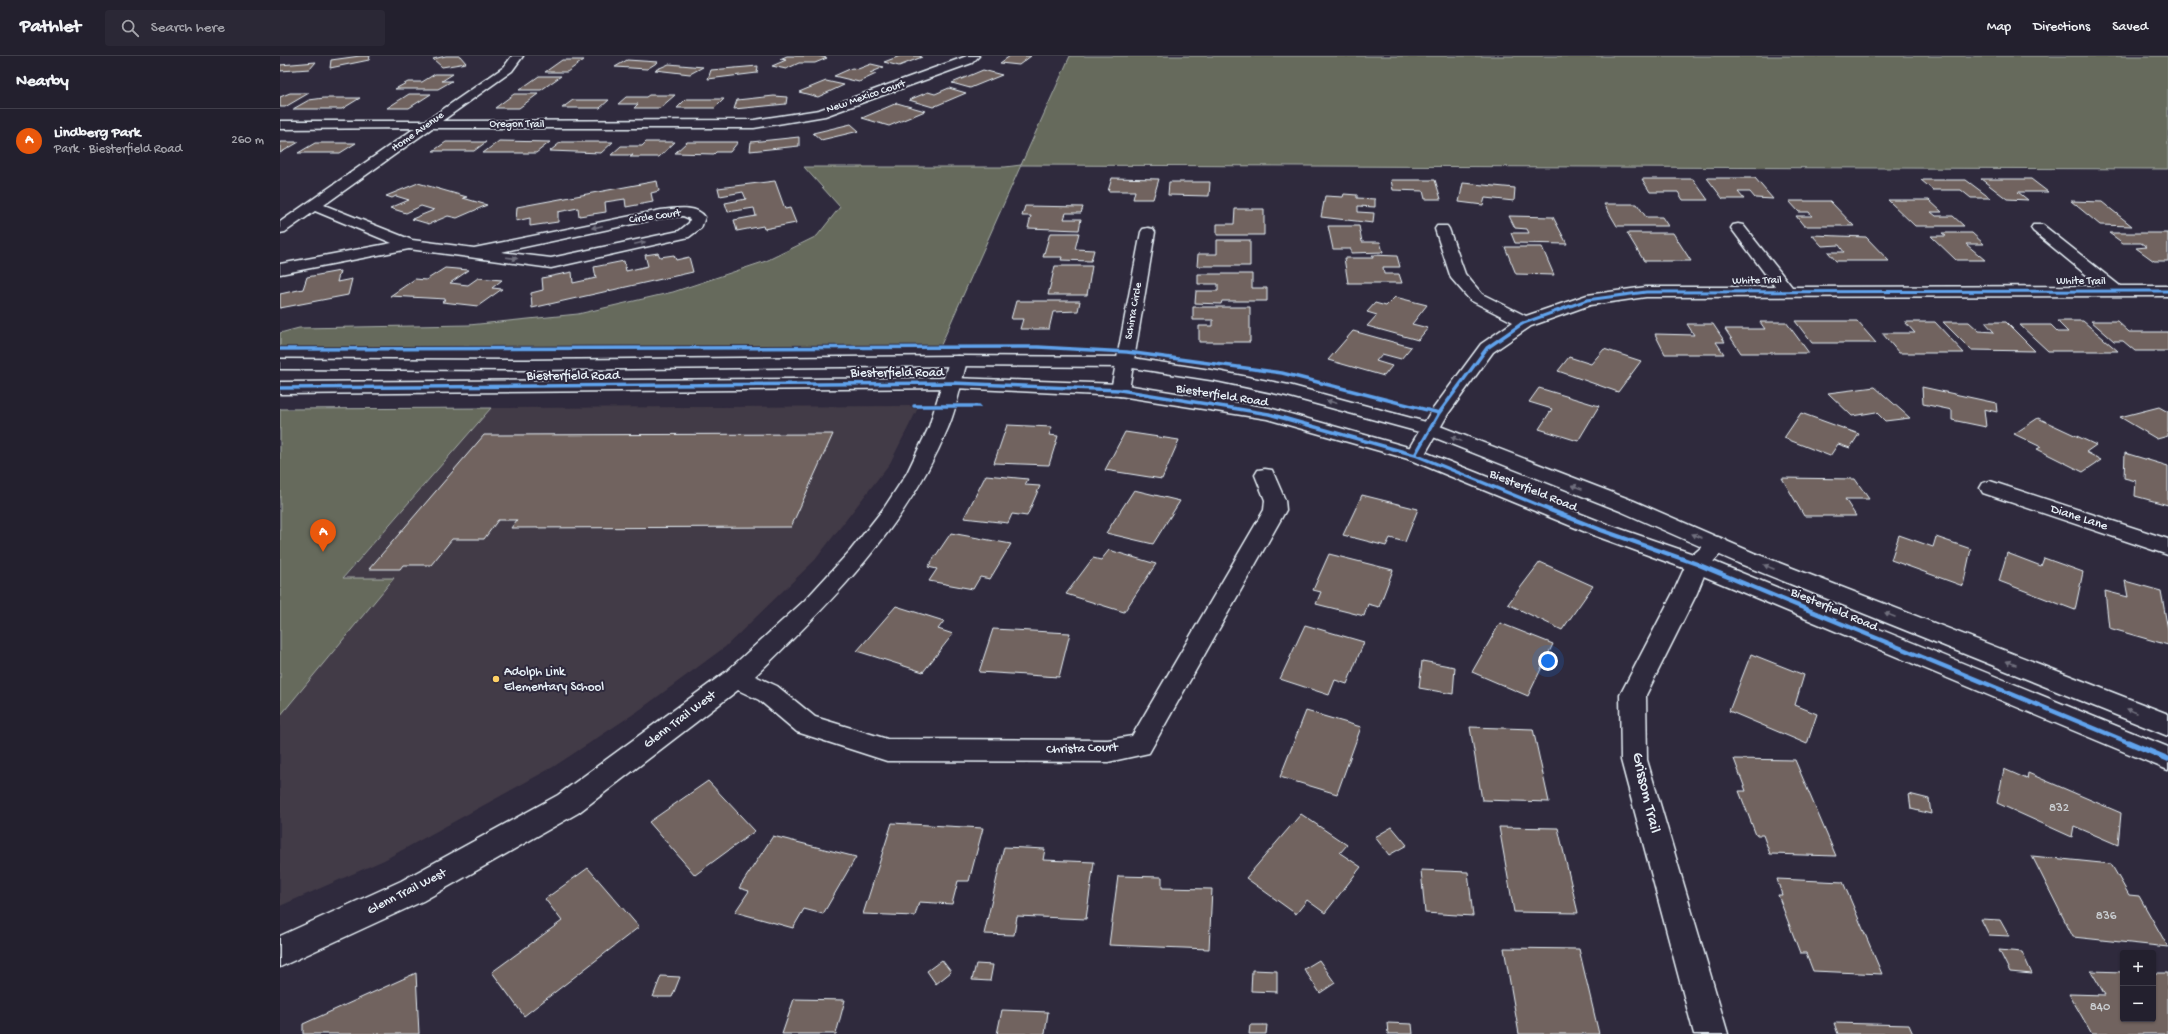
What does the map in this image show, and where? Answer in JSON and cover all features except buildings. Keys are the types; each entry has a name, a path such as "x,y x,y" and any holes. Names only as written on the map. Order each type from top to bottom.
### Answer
{"street":[{"name":"Home Avenue","path":"280,229 508,70 518,56"},
{"name":"New Mexico Court","path":"754,124 821,113 968,60 974,56"},
{"name":"Oregon Trail","path":"280,125 754,124"},
{"path":"280,211 314,206 409,244"},
{"name":"Circle Court","path":"409,244 473,253 551,263 684,234 696,225 698,217 685,212 661,214 473,253"},
{"path":"1738,228 1786,290"},
{"path":"2038,228 2116,291"},
{"path":"1442,229 1457,275 1476,297 1525,322"},
{"name":"Schirra Circle","path":"1120,390 1148,232"},
{"path":"280,268 409,244"},
{"name":"White Trail","path":"1415,455 1439,413 1487,348 1525,322 1586,300 1646,292 1786,290 2168,291"},
{"name":"Biesterfield Road","path":"280,388 956,372 1126,362 1217,376 1289,390 1430,429 1627,506 1718,545 2168,725"},
{"name":"Biesterfield Road","path":"280,364 525,365 956,372 1120,390 1269,414 1415,455 1601,530 1697,564 2168,759"},
{"name":"Glenn Trail West","path":"280,952 412,891 568,804 736,678 813,606 858,556 892,513 917,473 939,427 956,372"},
{"name":"Christa Court","path":"736,678 768,693 806,725 887,750 1108,751 1140,745 1275,510 1275,500 1265,476"},
{"name":"Diane Lane","path":"1990,488 2168,547"},
{"name":"Grissom Trail","path":"1711,1034 1634,760 1633,695 1685,593 1697,564 1718,545"}],"shaded area":[{"name":"Adolph Link Elementary School","path":"919,406 890,463 815,560 725,647 638,711 553,767 384,860 280,906 280,716 394,578 343,579 491,408"}],"green space":[{"path":"1070,56 2168,56 2168,169 1021,165"},
{"path":"1021,165 940,347 280,349 280,333 299,328 469,325 578,314 673,292 766,261 817,236 840,207 804,167 1005,167"},
{"path":"491,408 343,578 394,578 280,716 280,409"}],"cycle path":[{"path":"1415,455 1439,413 1487,348 1525,322 1587,300 1646,292 2168,291"},
{"path":"280,349 1038,347 1127,352 1282,373 1439,413"},
{"path":"280,388 953,383 1120,390 1269,414 1415,455 1601,530 1697,564 2168,759"},
{"path":"914,406 979,406"}],"place":[{"name":"Lindberg Park","path":"323,552"},
{"name":"Adolph Link Elementary School","path":"496,679"}]}
